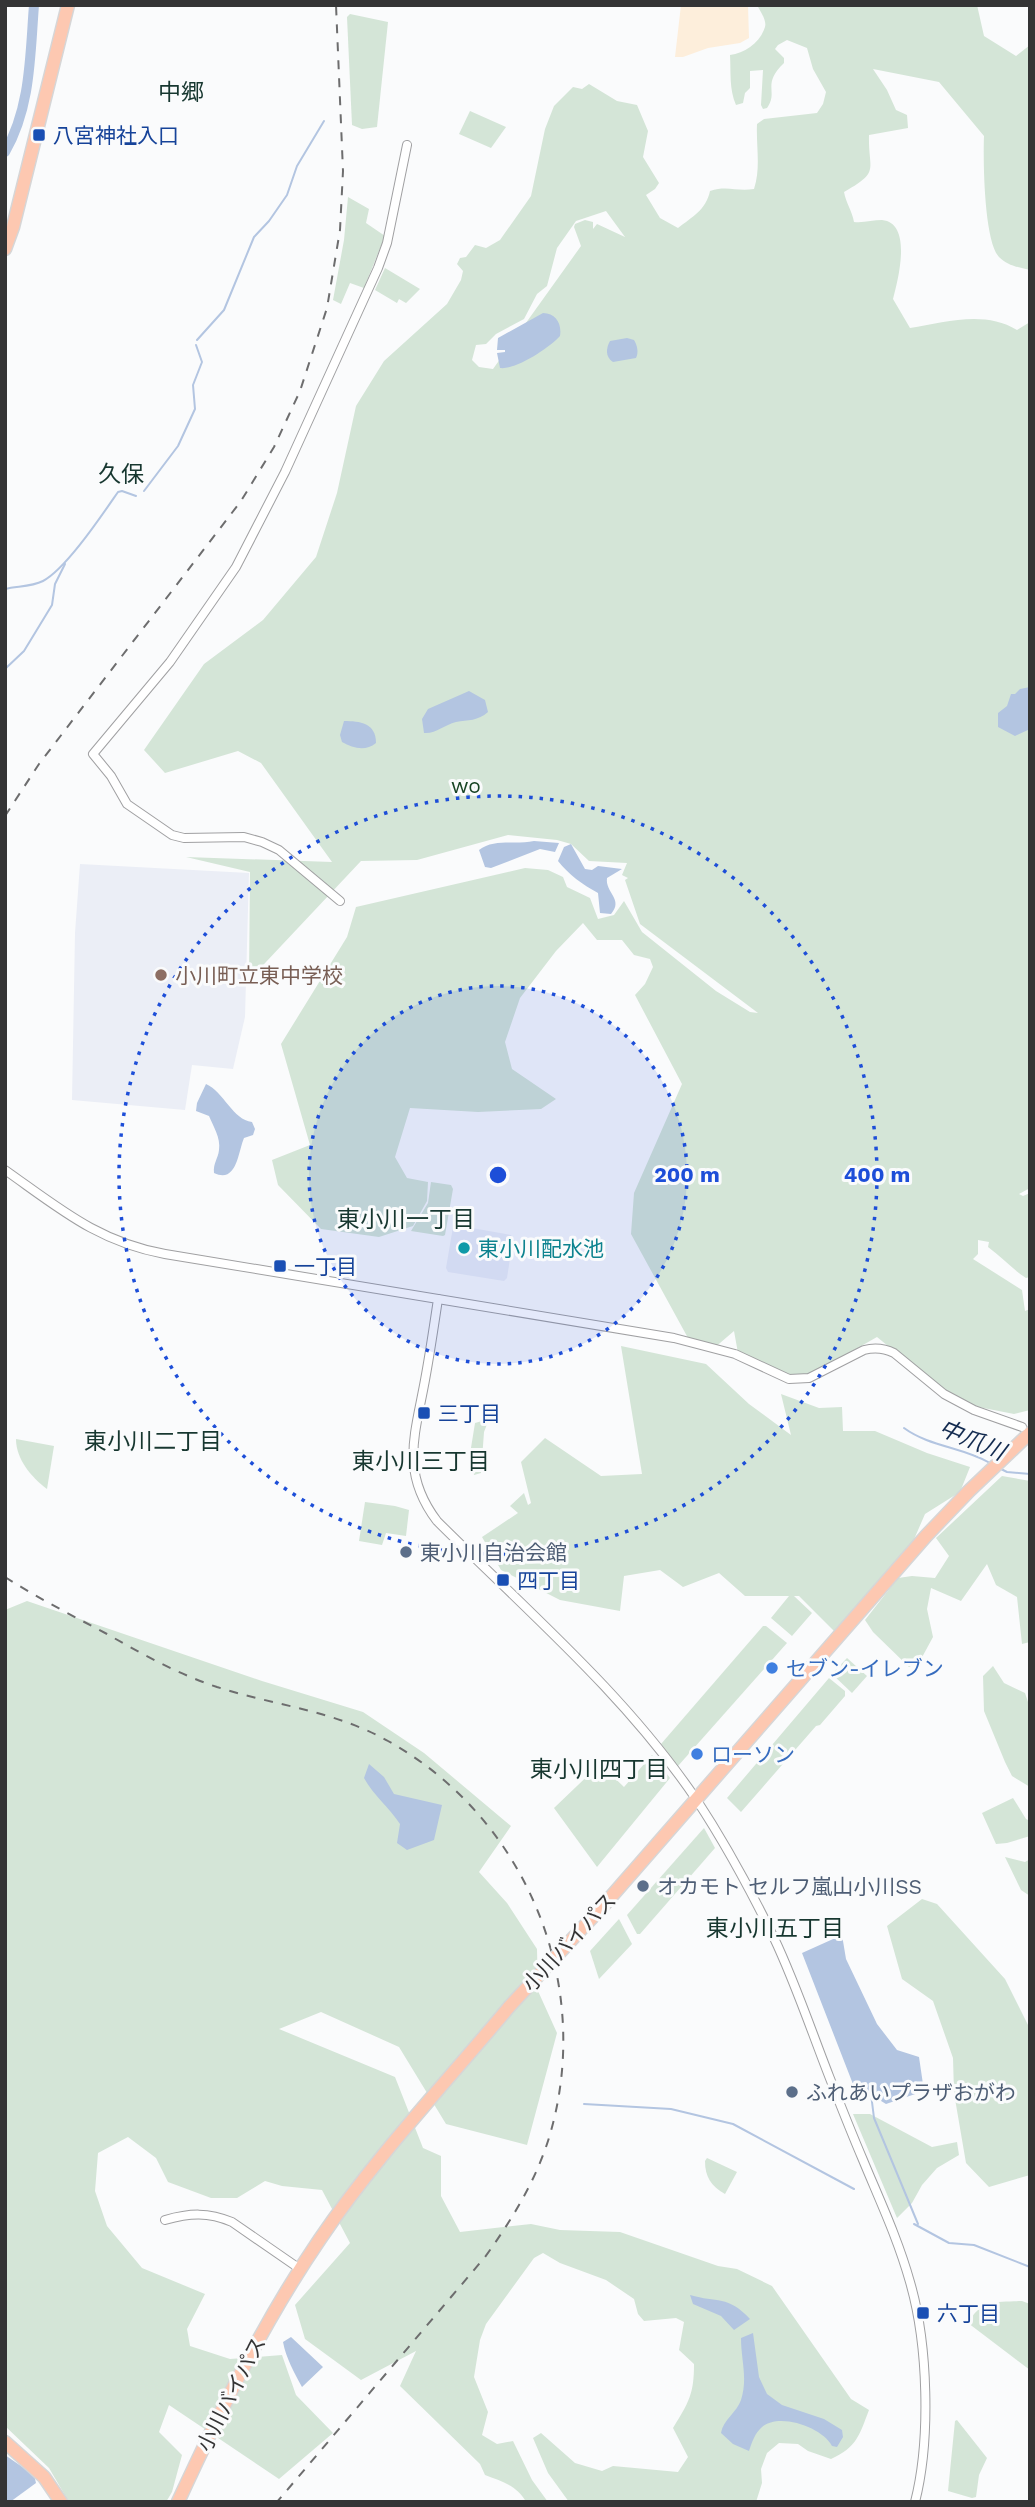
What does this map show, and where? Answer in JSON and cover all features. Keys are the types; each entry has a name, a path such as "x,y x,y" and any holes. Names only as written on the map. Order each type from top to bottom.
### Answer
{"highway":[{"path":"5,249 16,215 68,5"},
{"name":"小川バイパス","path":"178,2502 240,2374 300,2269 336,2217 509,2007 603,1906 926,1536 1026,1430"},
{"path":"5,2442 44,2477 61,2502"}],"street":[{"path":"340,901 279,850 262,842 244,837 184,838 172,835 127,804 111,776 93,754 195,629 251,540 378,268 387,243 407,145"},
{"path":"5,1170 84,1225 128,1246 674,1338 735,1354 789,1380 809,1378 864,1350 887,1350 944,1394 974,1410 1026,1430"},
{"path":"438,1299 412,1451 416,1481 424,1504 437,1521 604,1685 696,1799 775,1940 862,2160 889,2220 911,2284 926,2398 924,2440 915,2502"},
{"path":"165,2220 195,2213 224,2218 300,2269"}],"shaded area":[{"path":"681,5 748,5 749,38 740,43 675,57"},
{"name":"小川町立東中学校","path":"80,864 249,873 245,1017 233,1069 192,1065 185,1110 72,1100 75,933"},
{"path":"455,1225 511,1235 513,1239 507,1278 504,1281 448,1272 446,1268"}],"green space":[{"name":"wo","path":"757,5 977,5 984,36 1016,56 1030,45 1030,270 1006,262 994,248 987,218 984,136 939,82 873,69 896,110 907,115 908,128 869,135 868,174 844,192 854,222 882,220 892,223 898,231 901,254 893,299 910,328 978,319 992,320 1017,330 1030,322 1030,1188 1019,1194 1023,1196 1030,1193 1030,1277 1026,1278 988,1247 989,1242 978,1240 978,1254 973,1259 1022,1290 1025,1311 1030,1309 1030,1410 1014,1414 958,1403 877,1337 819,1370 795,1379 738,1353 734,1331 713,1349 688,1338 631,1234 634,1193 682,1084 635,995 645,984 653,967 650,959 634,955 622,940 597,940 583,923 556,951 520,998 505,1042 512,1069 556,1099 541,1109 478,1112 410,1108 395,1157 407,1178 428,1182 427,1201 413,1226 379,1237 321,1229 278,1185 272,1160 310,1145 281,1044 347,937 356,907 525,868 548,870 563,877 567,887 590,898 598,919 614,915 624,901 642,932 716,991 750,1012 758,1013 640,924 625,880 628,878 622,875 627,863 589,861 571,844 508,835 417,860 361,861 249,980 250,872 186,857 332,862 261,763 238,751 165,773 144,750 204,664 263,620 316,557 337,493 356,406 384,361 447,304 461,280 463,271 457,264 460,258 466,257 475,245 486,248 500,240 531,196 545,129 554,106 573,87 582,89 589,84 617,101 637,105 648,131 643,157 659,183 646,195 660,218 678,228 702,208 710,191 754,189 758,165 757,124 764,119 817,113 826,92 813,69 807,48 787,40 775,49 784,58 784,63 773,77 767,108 763,109 761,105 763,70 750,71 750,88 745,93 743,103 736,105 731,87 730,55 751,46 763,33 765,21","holes":["606,211 625,237 597,224 593,229 593,222 585,220 575,224 581,246 493,369 479,367 472,360 476,345 486,344 496,334 524,319 537,294 547,286 557,248 576,221"]},
{"path":"350,14 388,22 377,127 362,129 352,125 347,17"},
{"path":"470,111 506,127 491,148 459,134"},
{"path":"348,197 369,209 366,223 385,236 364,288 350,283 341,304 333,300 344,240"},
{"path":"385,268 420,289 406,303 399,299 397,303 375,290"},
{"path":"431,1182 451,1185 453,1189 443,1236 411,1231 428,1203"},
{"path":"621,1346 706,1364 749,1404 791,1435 781,1394 819,1408 842,1407 843,1431 875,1431 927,1453 970,1467 960,1492 925,1514 912,1544 836,1633 799,1596 794,1596 812,1613 792,1636 771,1618 789,1596 745,1596 719,1573 683,1587 660,1570 624,1576 620,1611 560,1600 501,1570 482,1537 518,1513 510,1506 524,1493 528,1505 531,1503 521,1462 545,1438 601,1476 642,1474"},
{"path":"489,1419 484,1432 481,1473 474,1475 470,1454 475,1423"},
{"path":"16,1439 54,1446 47,1489 26,1467 19,1454"},
{"path":"1002,1476 1030,1481 1030,1642 1022,1644 1017,1597 996,1585 987,1564 961,1601 931,1588 927,1609 933,1637 920,1661 909,1667 873,1632 865,1620 898,1578 935,1578 949,1556 936,1538"},
{"path":"365,1502 409,1510 406,1536 386,1533 382,1545 359,1541"},
{"path":"27,1601 262,1681 363,1712 424,1753 511,1826 479,1872 507,1903 537,1949 538,1991 557,2033 527,2145 446,2124 399,2047 321,2012 279,2029 395,2077 423,2148 441,2156 441,2196 460,2232 531,2224 560,2230 620,2232 718,2266 737,2269 772,2286 851,2399 869,2410 852,2445 831,2459 808,2451 798,2444 779,2443 767,2453 761,2469 762,2483 756,2502 569,2502 548,2473 533,2438 541,2433 575,2463 602,2471 613,2466 678,2472 688,2457 673,2428 690,2398 694,2364 679,2350 684,2322 676,2318 644,2321 638,2314 634,2299 606,2280 560,2263 543,2253 534,2258 486,2324 480,2340 474,2377 488,2412 482,2435 497,2444 513,2441 532,2480 548,2502 526,2502 514,2488 485,2475 480,2464 400,2386 416,2351 361,2380 305,2339 295,2305 350,2243 322,2190 282,2186 265,2181 237,2198 211,2198 168,2182 156,2158 128,2137 98,2153 95,2191 107,2226 142,2268 205,2294 187,2329 190,2346 230,2359 282,2355 296,2395 333,2433 279,2479 169,2405 159,2432 182,2455 172,2492 166,2502 69,2502 49,2468 5,2426 5,1610"},
{"path":"763,1626 787,1643 678,1766 661,1744"},
{"path":"847,1658 867,1676 852,1693 832,1674"},
{"path":"993,1666 1004,1683 1025,1693 1030,1708 1030,1787 1012,1776 984,1711 983,1676"},
{"path":"829,1678 845,1691 845,1696 741,1812 727,1798"},
{"path":"652,1755 670,1778 597,1867 554,1808 600,1764 624,1787"},
{"path":"1013,1798 1030,1821 1030,1836 996,1844 982,1813"},
{"path":"704,1828 715,1848 640,1934 637,1934 627,1915"},
{"path":"1005,1857 1025,1862 1030,1859 1030,1896 1021,1890"},
{"path":"922,1899 937,1904 1005,1979 1030,2029 1030,2175 989,2187 966,2163 954,2093 953,2058 933,2001 902,1979 887,1926"},
{"path":"619,1919 632,1944 599,1979 590,1951"},
{"path":"853,2114 870,2114 932,2147 957,2142 959,2155 937,2168 922,2185 912,2203 897,2218"},
{"path":"707,2158 737,2172 725,2194 716,2188 706,2172"},
{"path":"1022,2301 1030,2304 1030,2370 968,2323 978,2310 990,2303"},
{"path":"957,2420 987,2458 979,2475 976,2497 972,2498 948,2491"}],"water":[{"path":"543,313 557,320 560,336 532,357 515,366 500,368 497,353 505,350 497,350 498,338"},
{"path":"627,338 635,342 636,358 613,362 607,352 610,341"},
{"path":"1030,687 1030,729 1015,736 998,727 998,713 1007,706 1011,694"},
{"path":"469,691 485,700 488,712 477,719 456,722 424,733 422,719 428,709"},
{"path":"344,721 366,724 373,731 376,743 359,748 342,742 340,735"},
{"path":"534,841 559,843 555,852 540,849 491,868 485,867 479,850 491,844"},
{"path":"571,844 585,869 592,870 598,866 622,869 607,878 616,904 611,914 600,913 598,893 576,879 558,861 564,847"},
{"path":"206,1084 239,1116 252,1122 255,1129 253,1135 244,1138 235,1165 228,1174 214,1173 219,1150 218,1137 209,1116 196,1111"},
{"path":"369,1764 384,1777 394,1794 442,1805 434,1840 407,1850 397,1843 400,1824 364,1778"},
{"path":"842,1935 846,1959 877,2024 897,2050 919,2057 924,2091 886,2104 873,2096 858,2097 802,1953"},
{"path":"690,2295 728,2303 750,2319 734,2330 721,2316 693,2304"},
{"path":"753,2333 759,2377 767,2394 782,2405 824,2419 842,2430 843,2437 837,2447 832,2446 811,2428 790,2422 779,2421 762,2427 749,2451 733,2444 721,2433 724,2424 739,2404 743,2392 741,2338"},
{"path":"291,2337 323,2367 302,2387 283,2342"},
{"path":"5,2455 34,2475 36,2483 10,2502 5,2502"}],"waterway":[{"path":"5,152 14,135 25,99 34,5"},
{"path":"197,340 224,310 254,237 287,195 297,166 324,121"},
{"path":"144,491 178,446 195,409 193,385 202,362 196,345"},
{"path":"5,589 34,584 52,575 83,541 118,492 136,496"},
{"path":"5,669 24,651 52,605 55,584 65,564"},
{"name":"中爪川","path":"904,1428 925,1439 969,1453 990,1463"},
{"name":"中爪川","path":"1001,1469 1030,1474"},
{"path":"871,2094 874,2118 918,2224"},
{"path":"584,2104 671,2109 733,2124 854,2189"},
{"path":"914,2224 949,2243 974,2245 1030,2267"}],"railway":[{"path":"5,816 39,764 241,501 274,447 300,391 327,308 340,230 343,171 336,5"},
{"path":"5,1577 174,1670 239,1694 346,1722 388,1741 437,1774 479,1815 513,1861 538,1913 555,1968 563,2025 561,2083 548,2141 529,2187 485,2257 277,2502"}],"place":[{"name":"八宮神社入口","path":"39,135"},
{"name":"小川町立東中学校","path":"161,975"},
{"name":"東小川配水池","path":"464,1248"},
{"name":"一丁目","path":"280,1266"},
{"name":"三丁目","path":"424,1413"},
{"name":"東小川自治会館","path":"406,1552"},
{"name":"四丁目","path":"503,1580"},
{"name":"セブン-イレブン","path":"772,1668"},
{"name":"ローソン","path":"697,1754"},
{"name":"オカモト セルフ嵐山小川SS","path":"643,1886"},
{"name":"ふれあいプラザおがわ","path":"792,2092"},
{"name":"六丁目","path":"923,2313"}],"district":[{"name":"中郷","path":"181,92"},
{"name":"久保","path":"121,474"},
{"name":"東小川一丁目","path":"406,1219"},
{"name":"東小川二丁目","path":"153,1441"},
{"name":"東小川三丁目","path":"421,1461"},
{"name":"東小川四丁目","path":"599,1769"},
{"name":"東小川五丁目","path":"775,1928"}]}
